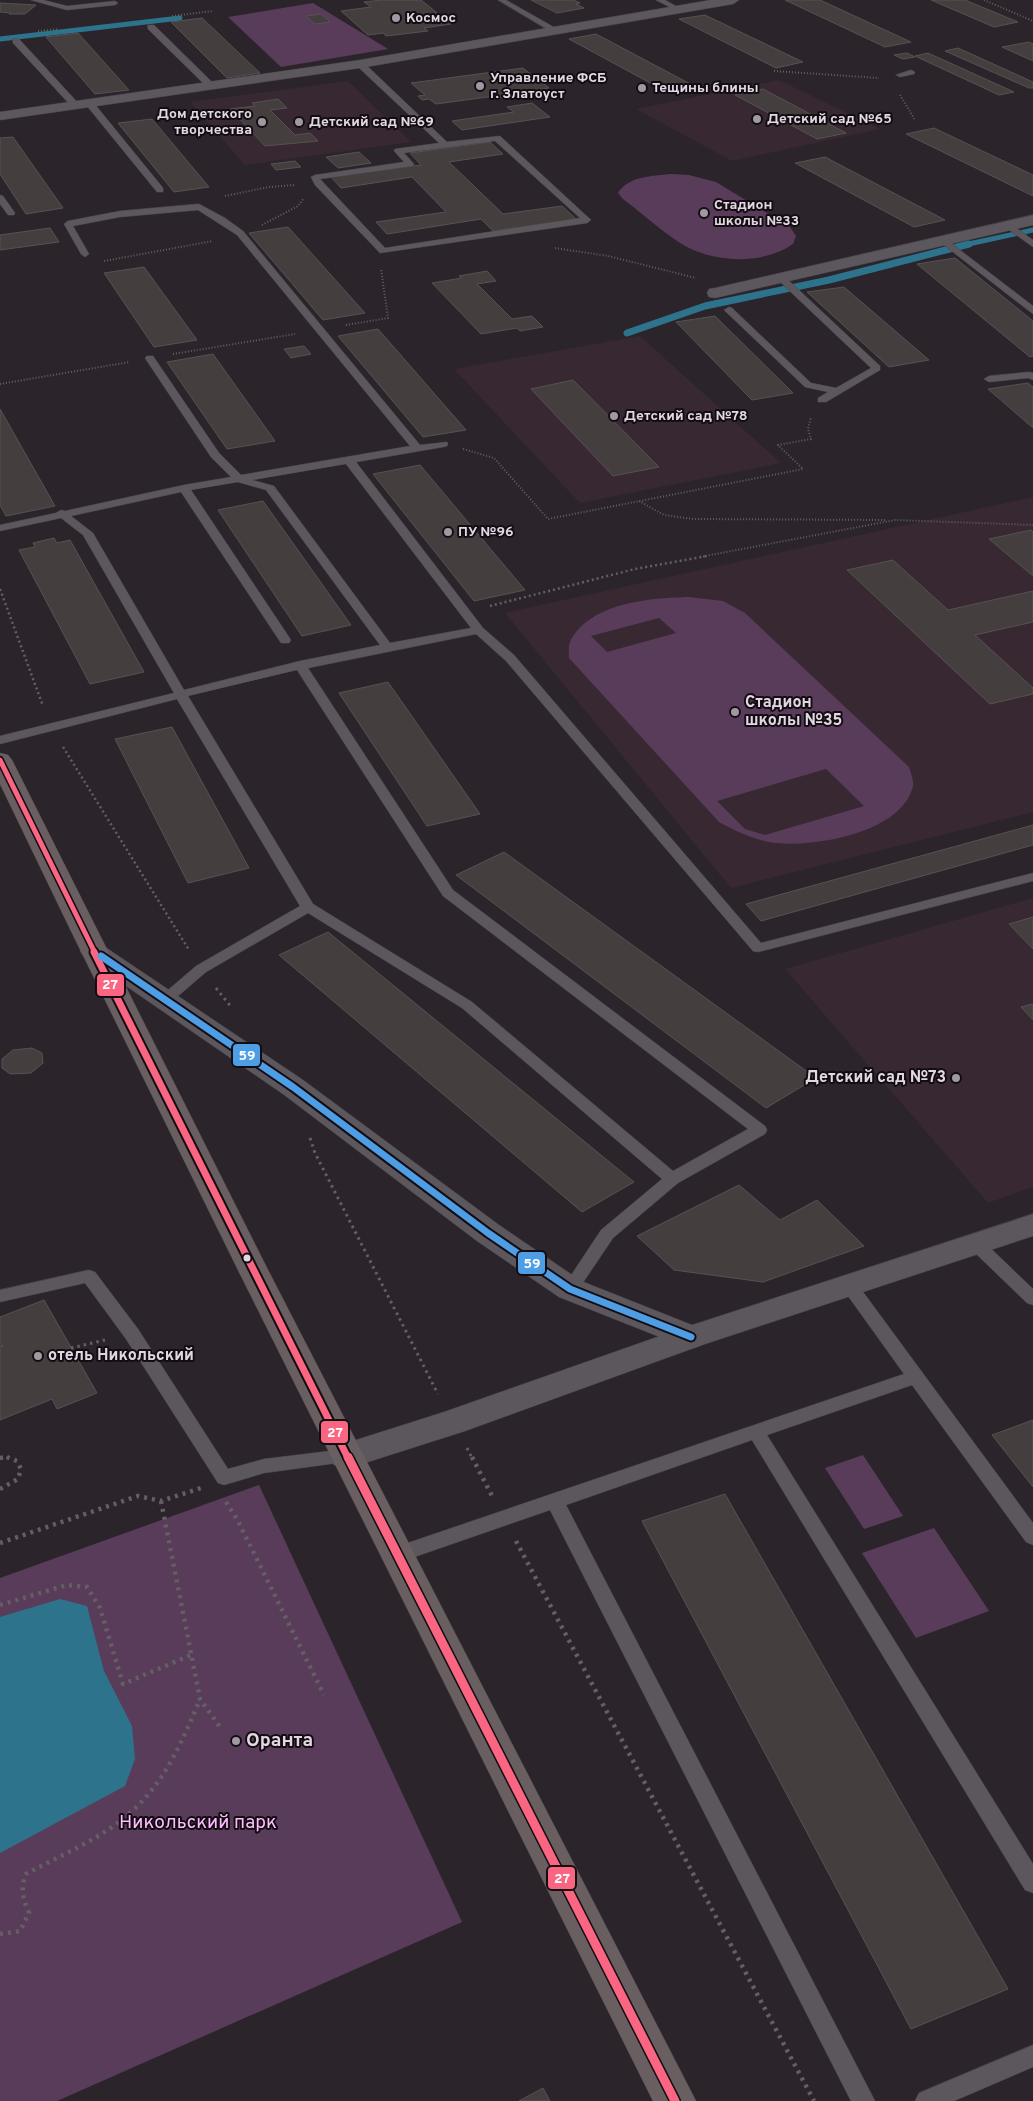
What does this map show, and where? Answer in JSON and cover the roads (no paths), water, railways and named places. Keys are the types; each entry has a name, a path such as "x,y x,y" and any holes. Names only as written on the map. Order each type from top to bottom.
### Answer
{"main road":[{"path":"0,760 93,951 346,1456 675,2101"}],"street":[{"path":"0,116 212,87 360,64 732,0"},
{"path":"715,292 1033,220"},
{"path":"93,951 293,1087 488,1234 570,1289 691,1337"},
{"path":"346,1456 452,1422 691,1337 1033,1225"}],"lane":[{"path":"34,0 67,8 115,3"},
{"path":"500,0 555,30"},
{"path":"659,0 678,9"},
{"path":"151,27 212,87"},
{"path":"16,41 83,105 160,190"},
{"path":"360,64 445,145"},
{"path":"900,75 911,72"},
{"path":"496,138 587,220 383,251 318,183 315,177 410,164 398,151 445,145 496,138"},
{"path":"0,198 11,213"},
{"path":"85,254 68,224 120,214 198,207 222,220 240,233 417,448"},
{"path":"1008,226 1033,244"},
{"path":"943,240 1033,311"},
{"path":"780,277 876,368 822,400"},
{"path":"729,310 808,385 838,391"},
{"path":"150,358 216,455 239,479 270,488 386,646"},
{"path":"989,379 1030,375 1033,377"},
{"path":"0,528 61,513 184,488 443,444"},
{"path":"348,459 479,630 510,658 758,948 1033,877"},
{"path":"184,488 285,640"},
{"path":"61,513 87,533 308,907 467,1005 672,1179"},
{"path":"0,740 300,665 386,646 479,630"},
{"path":"300,665 448,893 759,1130 672,1179 607,1234 570,1289"},
{"path":"165,1000 201,969 308,907"},
{"path":"976,1244 1033,1299"},
{"path":"2,1296 90,1276 132,1334 219,1481 264,1466 346,1456"},
{"path":"849,1285 1033,1537"},
{"path":"397,1555 916,1376"},
{"path":"756,1432 1033,1883"},
{"path":"556,1501 863,2101"},
{"path":"927,2101 1033,2056"}],"water":[{"path":"60,1599 87,1606 104,1671 132,1726 135,1759 125,1786 0,1853 0,1617"}],"waterway":[{"path":"0,39 180,18"},
{"path":"964,245 1033,230"},
{"path":"627,333 705,306 829,280 969,244"}],"place":[{"name":"Космос","path":"396,18"},
{"name":"Управление ФСБ г. Златоуст","path":"480,86"},
{"name":"Тещины блины","path":"642,88"},
{"name":"Детский сад №65","path":"757,119"},
{"name":"Дом детского творчества","path":"262,122"},
{"name":"Детский сад №69","path":"299,122"},
{"name":"Стадион школы №33","path":"704,213"},
{"name":"Детский сад №78","path":"614,416"},
{"name":"ПУ №96","path":"448,532"},
{"name":"Стадион школы №35","path":"735,712"},
{"name":"Детский сад №73","path":"956,1078"},
{"name":"отель Никольский","path":"38,1356"},
{"name":"Оранта","path":"236,1741"}],"park label":[{"name":"Никольский парк","path":"198,1823"}]}
